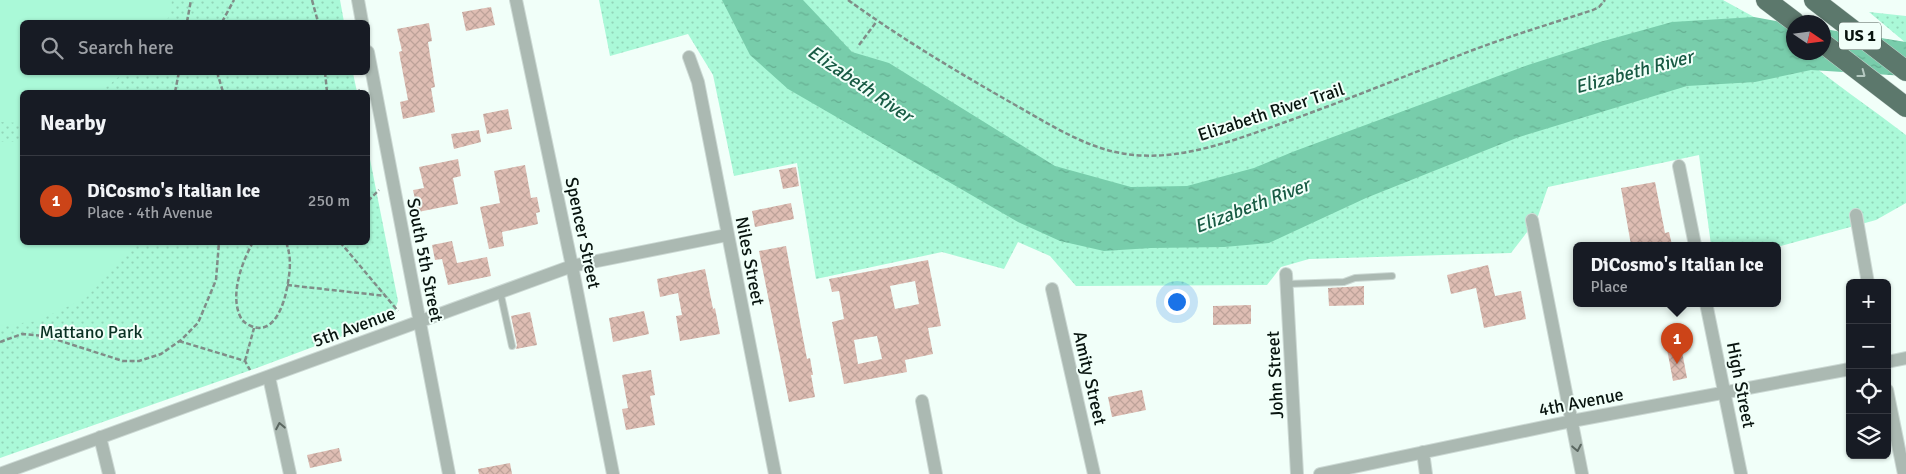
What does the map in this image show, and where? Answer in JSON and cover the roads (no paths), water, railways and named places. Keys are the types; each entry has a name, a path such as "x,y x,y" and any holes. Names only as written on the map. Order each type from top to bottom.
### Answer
{"highway":[{"path":"1766,0 1786,15"},
{"name":"US 1","path":"1814,0 1906,71"},
{"name":"US 1","path":"1831,49 1906,107"}],"street":[{"path":"358,0 362,20"},
{"name":"Spencer Street","path":"516,0 572,266 613,474"},
{"name":"Niles Street","path":"689,56 698,82 775,474"},
{"name":"South 5th Street","path":"370,63 418,322 449,474"},
{"path":"1678,166 1694,242"},
{"path":"1856,215 1867,279"},
{"path":"1532,220 1582,474"},
{"name":"5th Avenue","path":"0,474 572,266 727,235"},
{"name":"John Street","path":"1287,279 1297,474"},
{"name":"Amity Street","path":"1052,289 1094,474"},
{"name":"High Street","path":"1707,307 1741,474"},
{"path":"1891,361 1906,358"},
{"name":"4th Avenue","path":"1320,474 1572,422 1846,370"},
{"path":"269,377 290,474"},
{"path":"922,401 936,474"},
{"path":"1891,410 1904,474"},
{"path":"100,438 109,474"},
{"path":"1423,452 1426,474"}],"lane":[{"path":"1287,279 1344,282 1355,278 1392,276"},
{"path":"500,291 512,346"}],"water":[{"name":"Elizabeth River","path":"722,0 803,0 852,52 889,63 1055,166 1131,187 1187,186 1254,168 1528,65 1672,22 1754,17 1786,23 1786,60 1831,60 1831,30 1906,42 1906,76 1811,70 1755,82 1687,86 1519,137 1366,198 1269,243 1224,247 1104,251 1060,241 1018,222 788,89 750,55"}],"place":[{"name":"DiCosmo's Italian Ice","path":"1677,364"}],"park label":[{"name":"Mattano Park","path":"91,332"}]}
